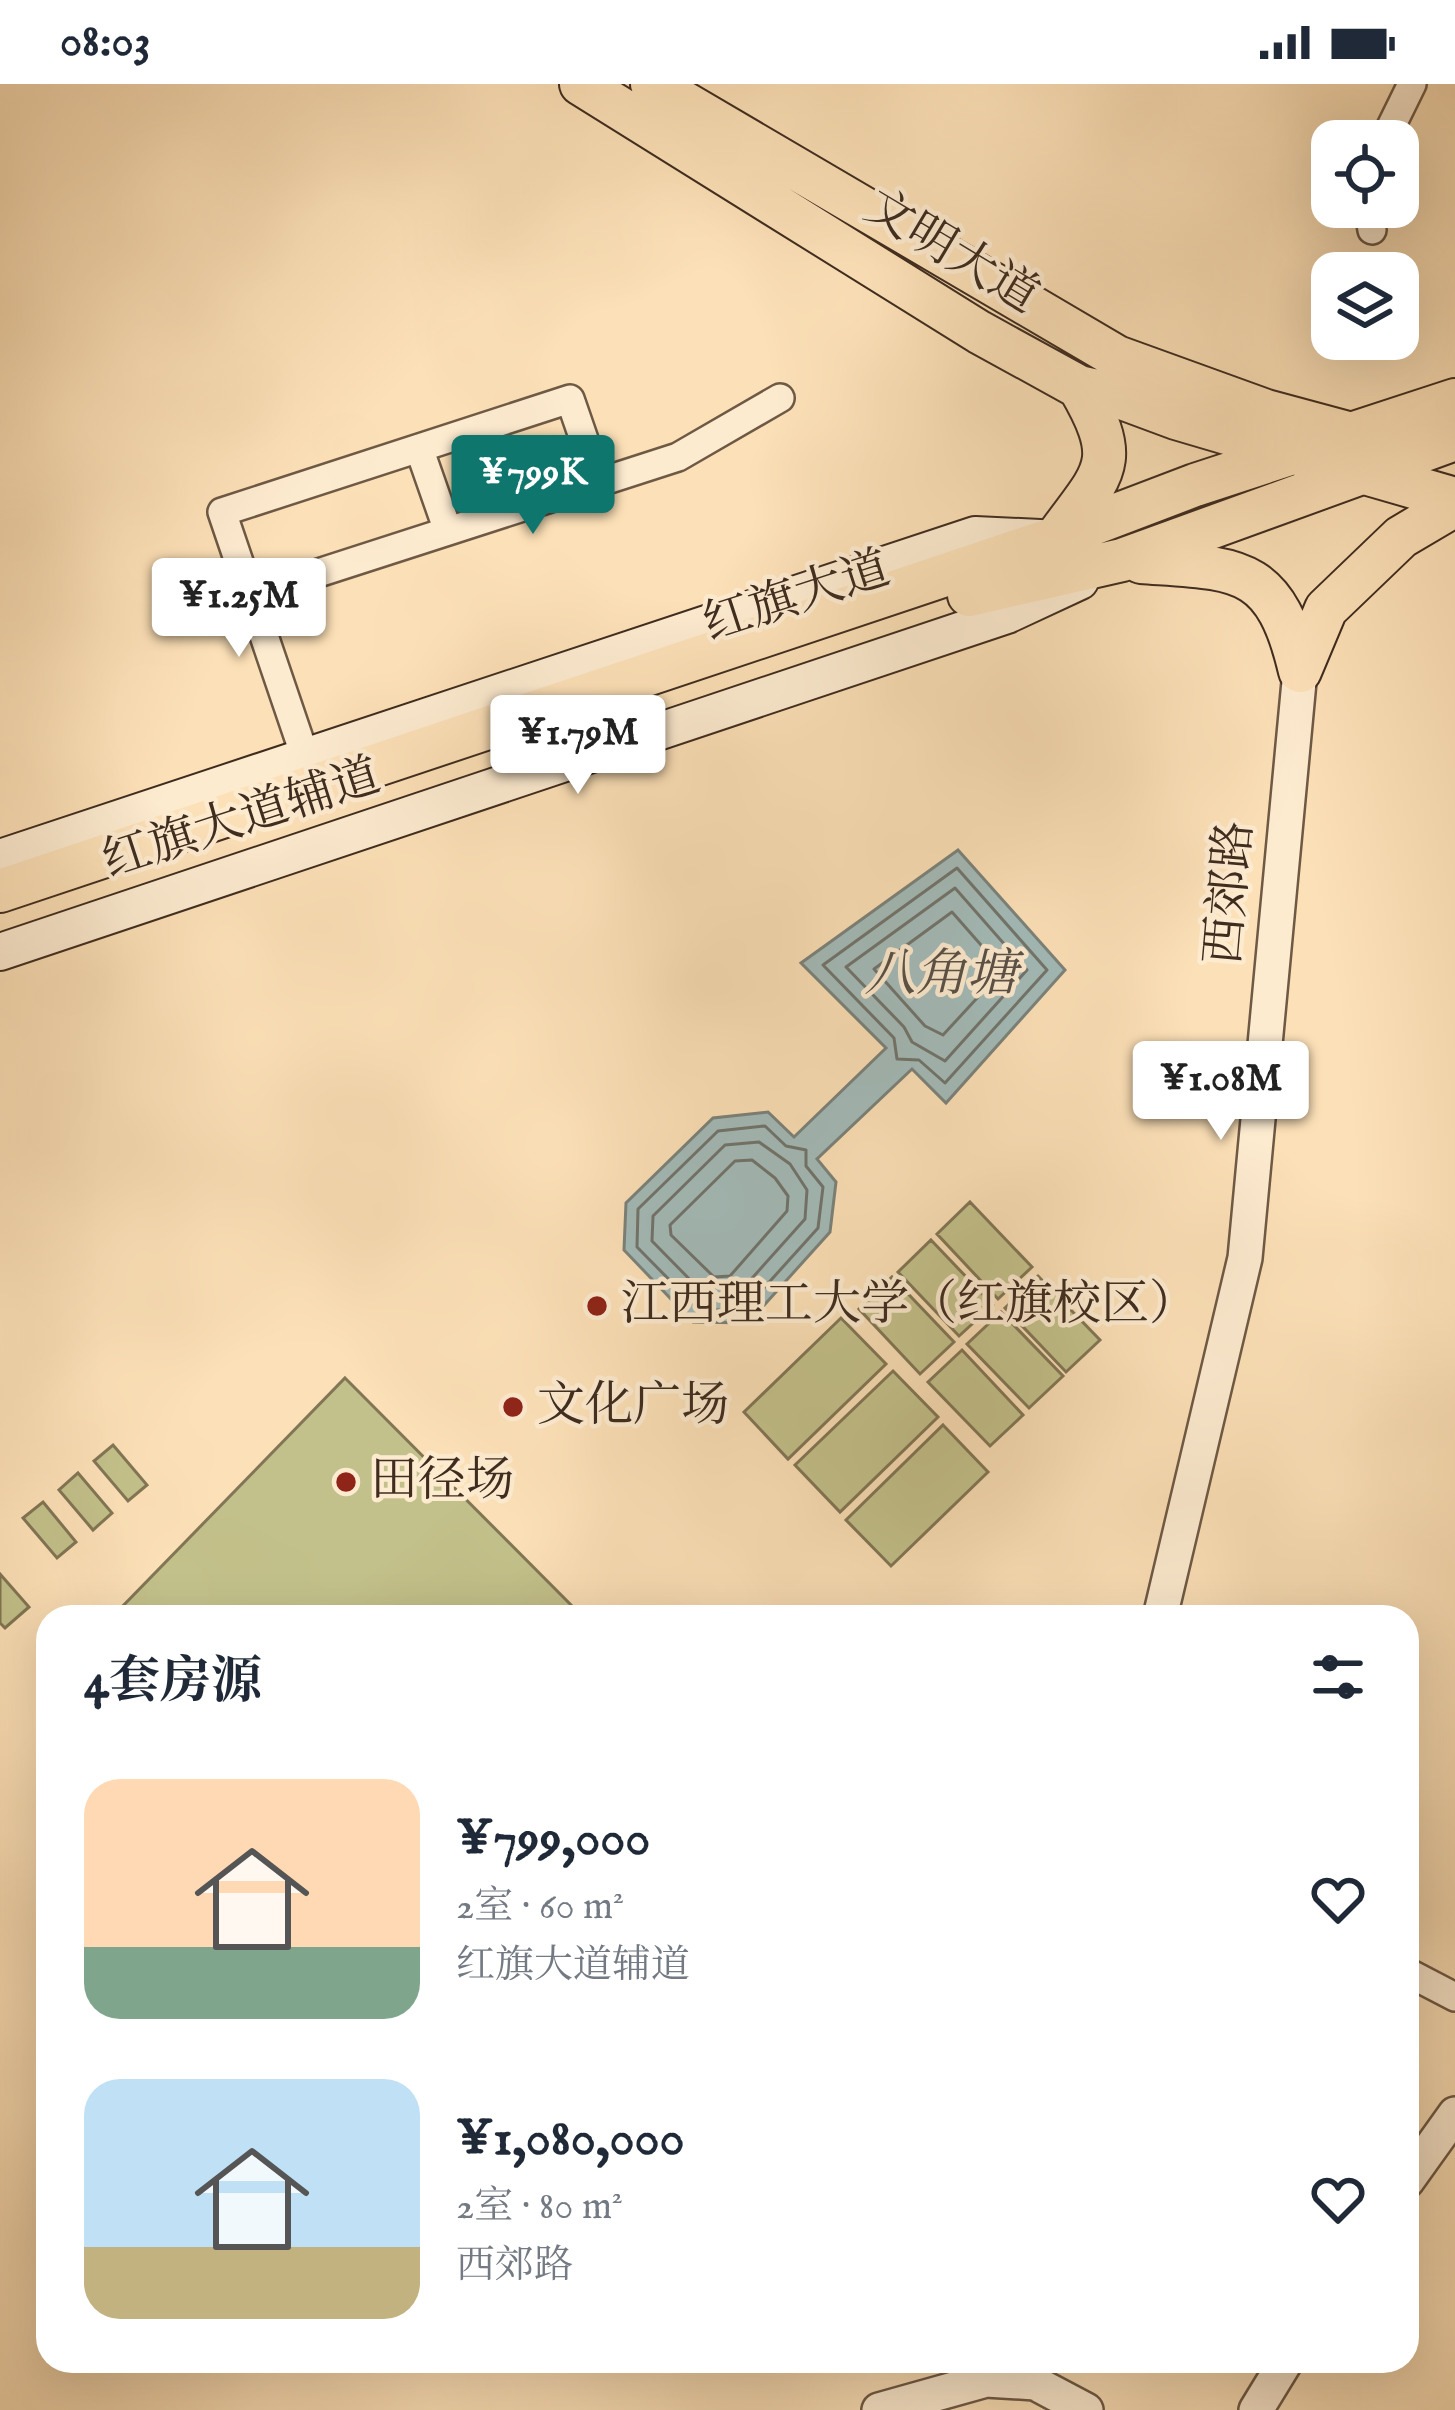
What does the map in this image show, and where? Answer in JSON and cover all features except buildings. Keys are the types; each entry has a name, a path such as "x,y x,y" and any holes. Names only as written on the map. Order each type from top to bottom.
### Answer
{"main road":[{"name":"文明大道","path":"581,84 658,100 1117,357 1266,411 1359,454"},
{"name":"文明大道","path":"658,100 980,332 1078,387 1294,452 1359,454"},
{"path":"1056,538 1103,466 1101,426 1078,387"},
{"name":"红旗大道","path":"0,918 997,586 1122,560 1221,527 1455,400"},
{"path":"1359,454 1444,451"},
{"name":"红旗大道","path":"0,891 311,772 1056,538 1294,452"},
{"path":"1359,454 1455,502"},
{"path":"1300,671 1326,609 1401,537 1455,502"},
{"path":"1122,560 1232,568 1283,613 1300,671"},
{"name":"红旗大道辅道","path":"0,952 1007,616 1122,560"},
{"name":"红旗大道辅道","path":"0,858 311,772"}],"street":[{"path":"1394,120 1412,84"},
{"path":"250,595 678,458 780,398"},
{"path":"311,772 222,512 570,399 598,483"},
{"path":"419,448 448,531"},
{"name":"西郊路","path":"1163,1605 1245,1258 1300,671"},
{"path":"1419,1978 1455,1997"},
{"path":"1419,2164 1455,2114"},
{"path":"1256,2410 1279,2373"},
{"path":"879,2410 986,2384 1035,2383 1086,2410"}],"shaded area":[{"path":"970,1202 1032,1267 998,1299 937,1234"},
{"path":"931,1240 993,1305 959,1336 898,1272"},
{"path":"1038,1276 1100,1340 1066,1372 1005,1308"},
{"path":"892,1277 954,1342 920,1374 859,1309"},
{"path":"1001,1312 1063,1376 1029,1408 967,1344"},
{"path":"841,1318 886,1364 788,1459 744,1412"},
{"path":"962,1350 1023,1415 990,1446 928,1382"},
{"path":"893,1371 938,1417 840,1512 795,1465"},
{"name":"田径场","path":"345,1378 571,1605 124,1605"},
{"path":"943,1425 988,1472 891,1566 846,1520"},
{"path":"113,1445 147,1485 128,1501 94,1461"},
{"path":"78,1473 112,1513 93,1530 59,1490"},
{"path":"43,1502 76,1542 57,1558 23,1518"},
{"path":"0,1574 29,1607 5,1628 0,1623"}],"water":[{"name":"八角塘","path":"958,850 1065,970 946,1103 912,1069 817,1159 836,1182 830,1232 748,1323 693,1322 624,1250 626,1203 713,1118 768,1112 794,1137 886,1048 801,963"}],"place":[{"name":"江西理工大学（红旗校区）","path":"597,1306"},
{"name":"文化广场","path":"513,1407"},
{"name":"田径场","path":"346,1482"}]}
